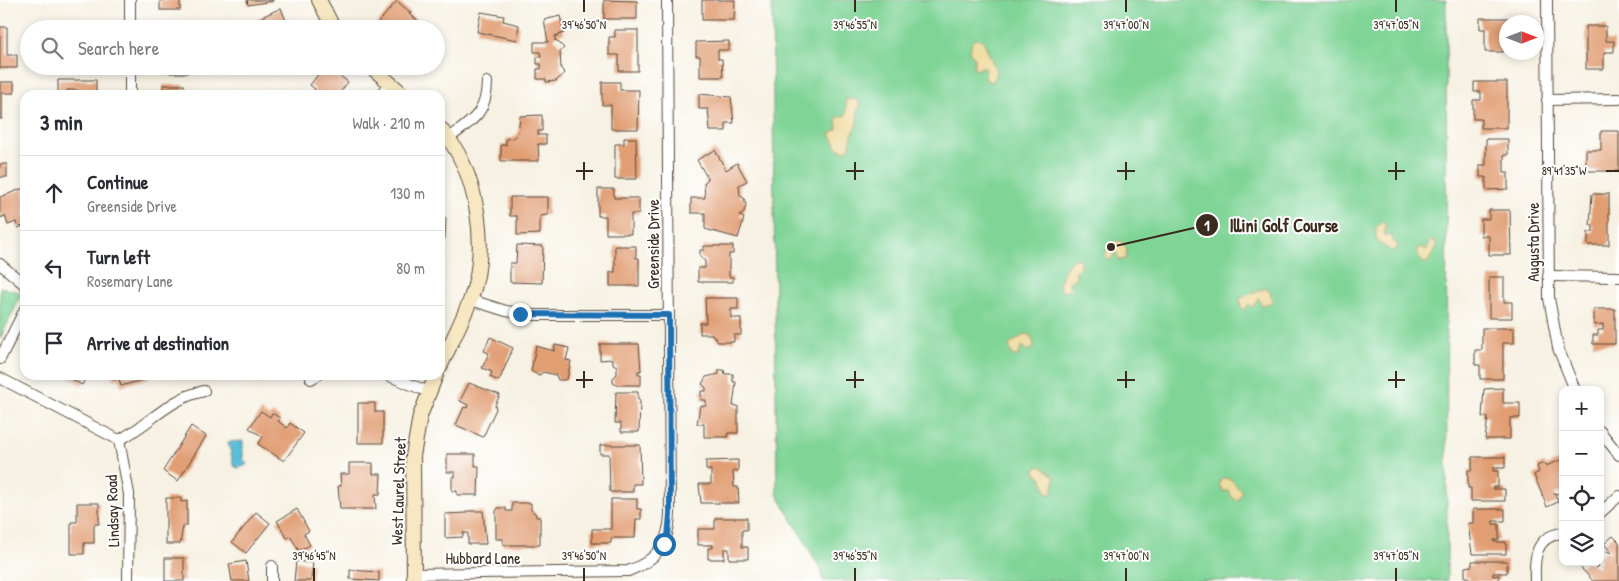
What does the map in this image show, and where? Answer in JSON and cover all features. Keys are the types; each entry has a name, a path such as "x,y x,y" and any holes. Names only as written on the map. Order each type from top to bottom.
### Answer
{"street":[{"path":"130,0 130,20"},
{"path":"320,0 330,20"},
{"name":"Greenside Drive","path":"641,566 651,560 664,544 670,525 667,0"},
{"name":"Augusta Drive","path":"1547,0 1548,276 1552,321 1558,348 1573,386"},
{"path":"130,75 130,90"},
{"path":"381,75 398,90"},
{"path":"445,356 470,300 478,252 478,218 471,183 445,133 477,116 484,105 487,82"},
{"path":"384,90 390,83"},
{"path":"1547,100 1619,99"},
{"path":"0,264 20,281"},
{"path":"1548,276 1619,277"},
{"path":"470,300 534,316 669,315"},
{"path":"0,358 20,319"},
{"path":"0,378 119,440 135,432 176,400 204,391"},
{"path":"399,380 429,392"},
{"name":"West Laurel Street","path":"414,577 413,456 420,416 434,380"},
{"path":"1604,436 1619,455"},
{"name":"Lindsay Road","path":"119,440 129,494 128,581"},
{"path":"1604,509 1619,496"},
{"path":"1534,581 1535,554 1540,545 1550,536 1559,534"},
{"path":"272,566 272,581"},
{"name":"Hubbard Lane","path":"414,577 582,577 628,571 641,566"}],"green space":[{"path":"772,0 1446,0 1447,581 823,581 820,568 777,494"},
{"path":"0,287 20,292 20,297 0,339"}],"sand":[{"path":"978,38 984,42 997,73 993,82 986,80 984,66 977,70 974,68 974,57 970,52 972,41"},
{"path":"846,99 858,100 860,106 850,148 845,151 838,148 830,134 837,129 836,118 846,115"},
{"path":"1381,222 1386,225 1384,236 1393,236 1393,241 1398,246 1396,250 1391,251 1376,240 1376,228"},
{"path":"1434,240 1437,246 1428,262 1423,263 1417,254 1417,249 1421,247 1427,250 1429,242"},
{"path":"1121,241 1127,249 1126,259 1119,260 1116,252 1112,259 1108,259 1105,256 1110,245"},
{"path":"1077,258 1080,261 1080,267 1076,271 1076,279 1069,282 1071,290 1063,292 1059,286 1063,274 1067,265"},
{"path":"1266,288 1270,291 1272,300 1270,303 1262,305 1258,298 1253,307 1248,305 1244,310 1241,308 1240,298"},
{"path":"1025,334 1030,335 1034,344 1033,349 1027,351 1022,346 1018,356 1012,355 1009,345"},
{"path":"1041,466 1055,477 1052,494 1047,493 1042,478 1035,473 1036,468"},
{"path":"1222,478 1231,479 1242,492 1238,500 1232,498 1229,491 1223,491 1219,484"}],"water":[{"path":"243,441 243,459 247,464 238,468 234,466 228,442"}],"building":[{"path":"160,0 180,0 180,10 160,10"},
{"path":"247,0 273,0 273,1 248,5"},
{"path":"604,0 637,1 637,19 604,19"},
{"path":"702,0 735,0 734,20 702,20"},
{"path":"397,1 417,20 380,20"},
{"path":"281,8 286,20 255,20"},
{"path":"481,12 504,16 503,21 519,25 517,40 477,32"},
{"path":"560,16 564,33 555,36 555,41 564,48 560,52 561,69 565,73 556,81 546,82 546,79 537,79 537,69 541,69 541,64 537,64 537,57 541,57 540,52 534,52 534,42 548,42 544,20"},
{"path":"1480,18 1499,18 1499,52 1485,52 1485,29 1480,29"},
{"path":"1586,26 1606,26 1606,41 1614,41 1614,52 1604,52 1604,69 1586,69"},
{"path":"0,27 7,27 7,55 17,55 17,68 0,68"},
{"path":"615,30 638,30 638,71 619,71 619,55 609,55 609,37 615,37"},
{"path":"729,41 729,50 718,50 718,59 722,59 723,77 700,77 700,56 696,56 696,42"},
{"path":"318,75 339,75 348,82 342,90 315,90 310,85"},
{"path":"58,80 96,80 96,90 58,90"},
{"path":"0,82 14,82 14,93 2,93 2,119 0,119"},
{"path":"602,82 620,82 620,90 639,90 638,129 611,129 611,105 602,105"},
{"path":"1474,82 1507,82 1507,128 1481,128 1481,119 1473,119 1473,100 1481,100 1481,92 1474,92"},
{"path":"163,85 184,85 184,90 163,90"},
{"path":"699,94 731,97 734,123 726,123 726,131 710,131 708,109 699,109"},
{"path":"542,115 542,131 538,131 538,135 546,135 546,144 538,144 539,161 501,161 501,145 506,145 506,139 513,138 518,133 520,116"},
{"path":"1601,131 1619,131 1619,171 1586,171 1586,150 1601,150"},
{"path":"624,138 636,138 637,179 615,179 615,144 624,144"},
{"path":"1486,139 1508,139 1508,155 1504,155 1504,172 1508,172 1508,189 1486,190 1486,177 1480,177 1480,165 1486,165"},
{"path":"715,150 726,170 737,163 747,181 739,185 740,196 744,198 746,205 744,212 739,215 744,218 738,238 705,229 705,213 691,213 691,198 705,198 704,183 708,179 697,160"},
{"path":"0,164 7,164 7,177 0,177"},
{"path":"598,189 614,189 614,198 639,198 639,214 631,214 631,234 606,234 606,216 598,216"},
{"path":"20,190 20,227 18,228 16,222 8,225 5,216 0,218 0,197"},
{"path":"1592,194 1609,194 1609,245 1588,245 1588,232 1593,232 1593,225 1590,225"},
{"path":"510,197 548,197 548,215 540,216 540,234 517,235 517,216 510,216"},
{"path":"1489,210 1510,210 1511,255 1489,255 1489,236 1481,236 1481,219 1489,219"},
{"path":"517,245 543,246 542,283 510,282 510,263 516,263"},
{"path":"615,246 636,246 636,258 639,258 639,286 610,286 610,272 615,272"},
{"path":"704,246 733,246 733,254 729,254 729,277 733,277 733,282 698,282 698,268 705,268 705,261 700,257 700,250 704,250"},
{"path":"1489,277 1504,277 1504,302 1512,302 1512,318 1489,318"},
{"path":"705,298 738,298 738,309 731,309 731,318 741,318 741,335 734,335 734,342 718,342 712,334 700,334 700,323 706,323"},
{"path":"1594,309 1615,309 1615,344 1593,344 1593,335 1598,335 1598,330 1603,330 1603,324 1594,325"},
{"path":"1482,328 1514,328 1514,343 1503,343 1503,379 1480,379 1480,365 1475,365 1475,350 1482,350"},
{"path":"490,337 513,348 499,381 490,377 492,372 482,368 489,353 484,351"},
{"path":"600,344 639,344 641,371 638,371 638,374 641,374 641,385 616,385 613,383 613,378 617,374 617,366 613,364 613,359 600,360"},
{"path":"555,345 569,348 566,360 571,361 567,379 558,380 556,375 543,372 540,375 531,371 536,346 554,351"},
{"path":"719,370 724,370 725,374 733,374 733,382 736,382 733,406 738,406 738,433 728,433 728,437 704,437 704,424 697,424 700,406 706,406 706,400 701,400 701,391 706,391 702,384 706,377 719,374"},
{"path":"73,380 84,380 82,385"},
{"path":"119,380 142,380 121,386"},
{"path":"469,383 500,395 495,405 496,409 483,437 456,425 464,407 467,408 468,405 460,401"},
{"path":"1503,388 1503,403 1520,403 1520,418 1510,418 1510,439 1485,439 1488,417 1482,417 1484,389"},
{"path":"616,392 638,392 638,400 640,400 639,432 621,432 621,423 615,423"},
{"path":"358,403 375,403 375,412 383,412 383,443 358,443"},
{"path":"261,411 270,417 272,413 280,418 278,421 287,428 290,423 304,433 284,461 258,444 263,437 249,428"},
{"path":"191,426 206,436 178,481 163,471"},
{"path":"600,445 640,445 641,484 633,484 633,492 610,492 609,454 600,454"},
{"path":"447,454 475,454 475,466 479,466 478,495 457,495 457,491 452,491 452,477 455,477 455,472 447,472"},
{"path":"1472,457 1505,457 1505,468 1493,468 1493,471 1498,471 1498,487 1493,487 1493,489 1505,489 1505,501 1471,501 1471,488 1468,488 1468,470 1472,470"},
{"path":"738,460 738,471 733,471 734,487 738,487 739,503 701,503 699,484 711,484 711,470 706,470 706,461"},
{"path":"1559,461 1559,493 1556,494 1554,492 1558,502 1547,507 1534,475 1539,472 1537,466 1544,463 1546,466"},
{"path":"349,463 373,463 373,474 381,474 380,494 375,494 376,509 340,509 338,486 341,486 340,474 349,474"},
{"path":"166,498 181,498 181,502 187,501 187,526 183,526 180,544 166,544"},
{"path":"611,499 637,499 637,509 641,509 641,519 636,519 635,538 611,538 611,543 592,543 592,529 611,529"},
{"path":"77,503 99,503 99,524 94,524 94,543 84,543 84,554 71,554 71,522 77,522"},
{"path":"512,503 531,503 531,510 536,514 536,517 540,517 540,545 503,545 503,539 496,539 496,511 498,508 506,508 506,511 512,511"},
{"path":"297,509 309,531 304,534 310,545 299,551 290,536 287,538 277,521"},
{"path":"1473,509 1505,509 1505,521 1493,521 1493,524 1499,524 1499,540 1494,540 1494,542 1506,542 1506,554 1472,554 1468,523 1473,523"},
{"path":"467,511 483,511 486,544 468,544 468,533 463,533 463,537 445,538 445,514 467,513"},
{"path":"256,512 270,523 246,553 232,542"},
{"path":"715,518 747,518 747,530 742,530 742,547 748,547 748,559 729,559 729,549 724,549 724,559 708,559 708,548 713,548 713,545 698,545 698,529 715,529"},
{"path":"1613,536 1619,542 1619,581 1593,581 1580,567 1595,566 1597,568 1604,566 1604,553 1606,551 1612,553 1604,544"},
{"path":"165,558 184,558 184,581 165,581"},
{"path":"246,561 249,581 232,581 229,564"},
{"path":"296,561 313,563 311,581 294,581"},
{"path":"1472,561 1507,561 1507,573 1493,573 1493,576 1499,575 1499,581 1469,581 1469,577 1465,577 1465,567 1472,566"},
{"path":"350,570 379,572 379,581 350,579"}],"place":[{"name":"Illini Golf Course","path":"1111,247"}],"route":[{"path":"520,314 534,316 669,315 670,525 664,544"}]}
